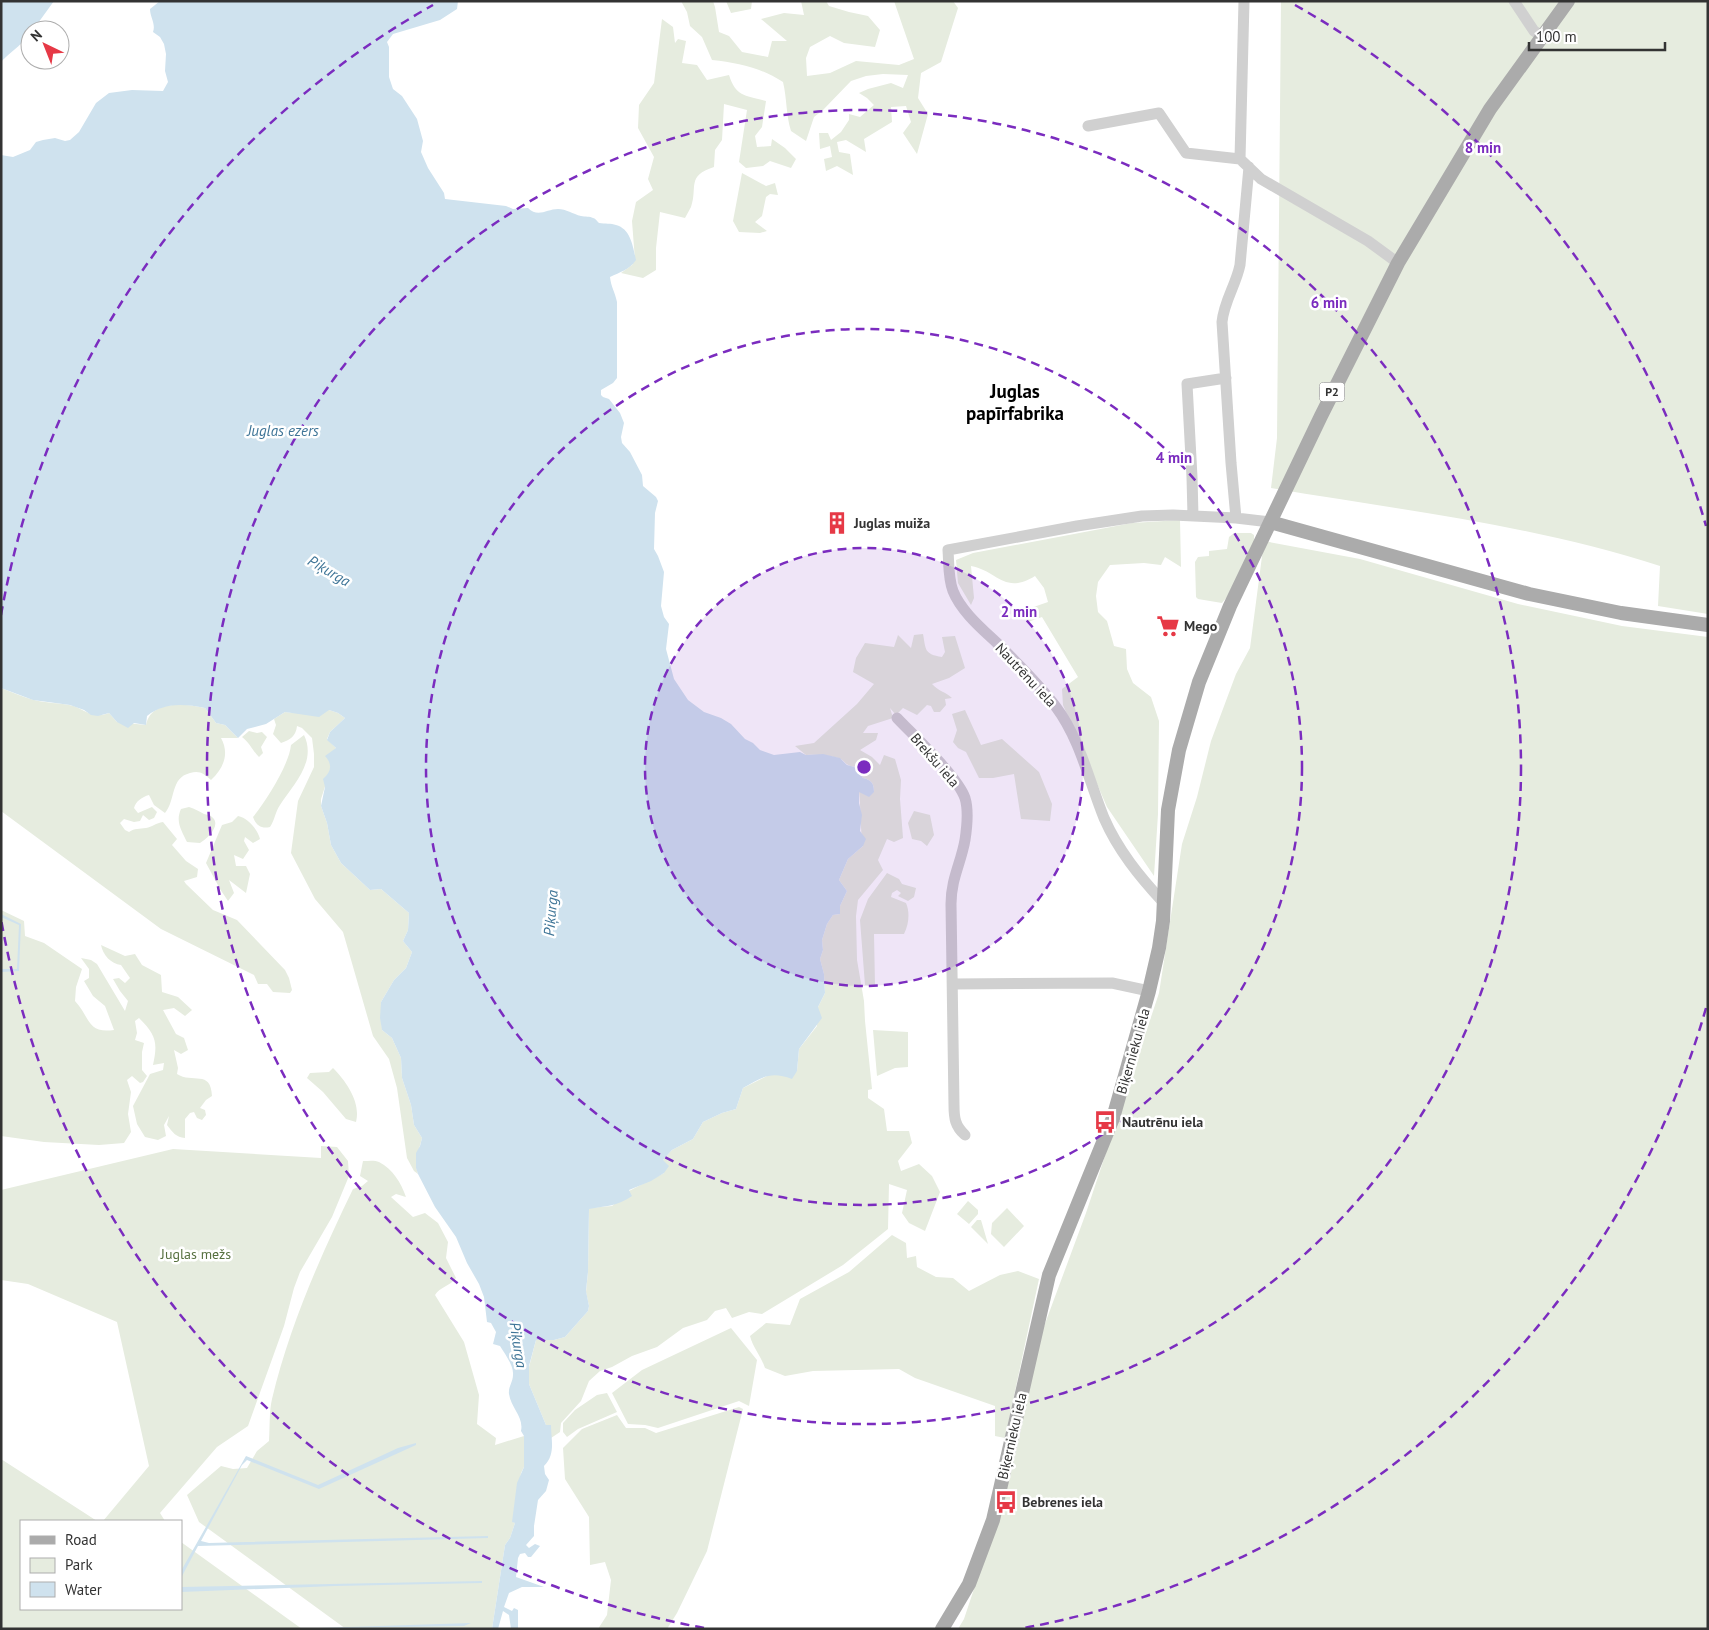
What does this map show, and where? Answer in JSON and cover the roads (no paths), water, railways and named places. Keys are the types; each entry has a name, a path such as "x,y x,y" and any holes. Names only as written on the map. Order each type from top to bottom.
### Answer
{"main road":[{"name":"P2","path":"1270,522 1320,416 1398,263 1490,109 1568,1"},
{"path":"1270,522 1529,594 1621,613 1708,625"},
{"name":"Biķernieku iela","path":"942,1629 969,1584 993,1520 1049,1275 1113,1118 1150,991 1163,921 1168,810 1179,750 1199,682 1230,606 1270,522"}],"street":[{"path":"1236,518 1222,322 1224,308 1237,279 1240,265 1244,163 1244,1"},
{"path":"1514,1 1531,26 1542,36"},
{"path":"1088,126 1159,113 1186,152 1244,163 1260,178 1368,241 1398,263"},
{"path":"1193,516 1187,384 1226,378"},
{"name":"Nautrēnu iela","path":"1163,902 1138,874 1120,848 1105,818 1070,730 1056,706 956,599 949,579 948,550 1142,516 1236,518 1270,522"},
{"name":"Brekšu iela","path":"897,718 954,779 964,797 967,826 951,890 955,1120 958,1129 965,1135"},
{"path":"953,984 1112,983 1150,991"}],"water":[{"path":"1,1 54,1 40,20 20,20 20,44 1,62"},
{"name":"Juglas ezers","path":"160,1 458,1 457,9 440,20 393,34 387,42 389,47 389,77 393,89 402,96 417,119 423,141 421,152 428,168 444,193 445,199 506,206 513,209 528,208 539,213 554,209 564,210 581,216 592,217 599,223 621,227 628,234 632,244 636,260 627,268 610,277 617,302 617,378 613,383 601,390 601,395 609,399 620,413 624,423 621,437 622,443 630,452 642,475 643,486 658,501 655,513 654,549 664,572 661,606 664,617 669,624 666,649 674,679 688,700 704,712 731,724 745,739 753,743 760,750 774,755 800,752 806,755 823,754 840,758 847,765 855,767 863,778 870,781 874,787 874,792 869,797 859,792 862,815 860,831 866,839 863,846 848,859 839,880 847,891 840,906 840,914 833,915 827,924 822,940 823,950 820,959 824,974 825,993 818,1007 822,1018 799,1049 797,1071 792,1079 772,1075 743,1088 736,1109 703,1122 693,1139 672,1150 663,1160 669,1166 664,1173 651,1181 629,1190 632,1196 622,1202 589,1209 586,1291 588,1311 565,1337 554,1340 536,1340 529,1366 529,1384 546,1425 551,1425 552,1447 550,1457 544,1466 545,1474 549,1480 546,1491 538,1500 534,1536 526,1545 529,1548 535,1544 540,1546 531,1557 528,1557 525,1553 520,1554 516,1577 544,1587 522,1587 509,1593 504,1607 512,1611 514,1608 518,1610 518,1629 511,1629 509,1615 503,1611 498,1629 492,1629 505,1545 510,1538 515,1523 512,1522 517,1483 524,1467 524,1436 521,1431 521,1421 509,1394 513,1371 509,1360 500,1346 493,1344 496,1332 491,1323 487,1322 484,1297 479,1284 467,1263 456,1237 435,1207 418,1174 416,1153 422,1138 414,1125 411,1105 402,1078 401,1058 392,1038 382,1030 380,1018 381,1002 394,980 406,968 412,952 403,941 408,930 409,913 381,889 370,890 341,863 331,845 327,823 321,806 325,787 323,779 328,774 330,768 325,756 336,748 327,740 330,732 345,718 329,710 319,717 285,712 266,724 247,729 238,738 225,725 216,723 205,708 182,705 168,706 154,711 147,716 146,725 134,723 128,728 117,722 109,713 98,716 91,715 84,710 70,705 33,700 1,688 1,155 13,157 30,150 36,142 43,140 55,138 65,141 70,140 79,132 96,103 109,93 132,90 163,91 168,82 165,71 166,54 160,37 153,32 154,26 150,9"},
{"path":"1,914 21,924 19,971 1,972 1,969 17,969 19,925 1,917"},
{"path":"416,1443 416,1445 319,1489 247,1460 242,1465 201,1541 209,1543 488,1536 488,1538 198,1546 182,1576 182,1569 246,1456 318,1485 398,1448"},
{"path":"482,1581 482,1583 182,1592 182,1587"},
{"path":"471,1623 464,1626 288,1629"}],"place":[{"name":"Juglas muiža","path":"837,523"},
{"name":"Mego","path":"1168,626"},
{"name":"Nautrēnu iela","path":"1105,1122"},
{"name":"Bebrenes iela","path":"1006,1502"}],"district":[{"name":"Juglas papīrfabrika","path":"1015,402"}],"water label":[{"name":"Piķurga","path":"329,571"},
{"name":"Piķurga","path":"551,913"},
{"name":"Piķurga","path":"518,1345"}],"park label":[{"name":"Juglas mežs","path":"196,1254"}]}
